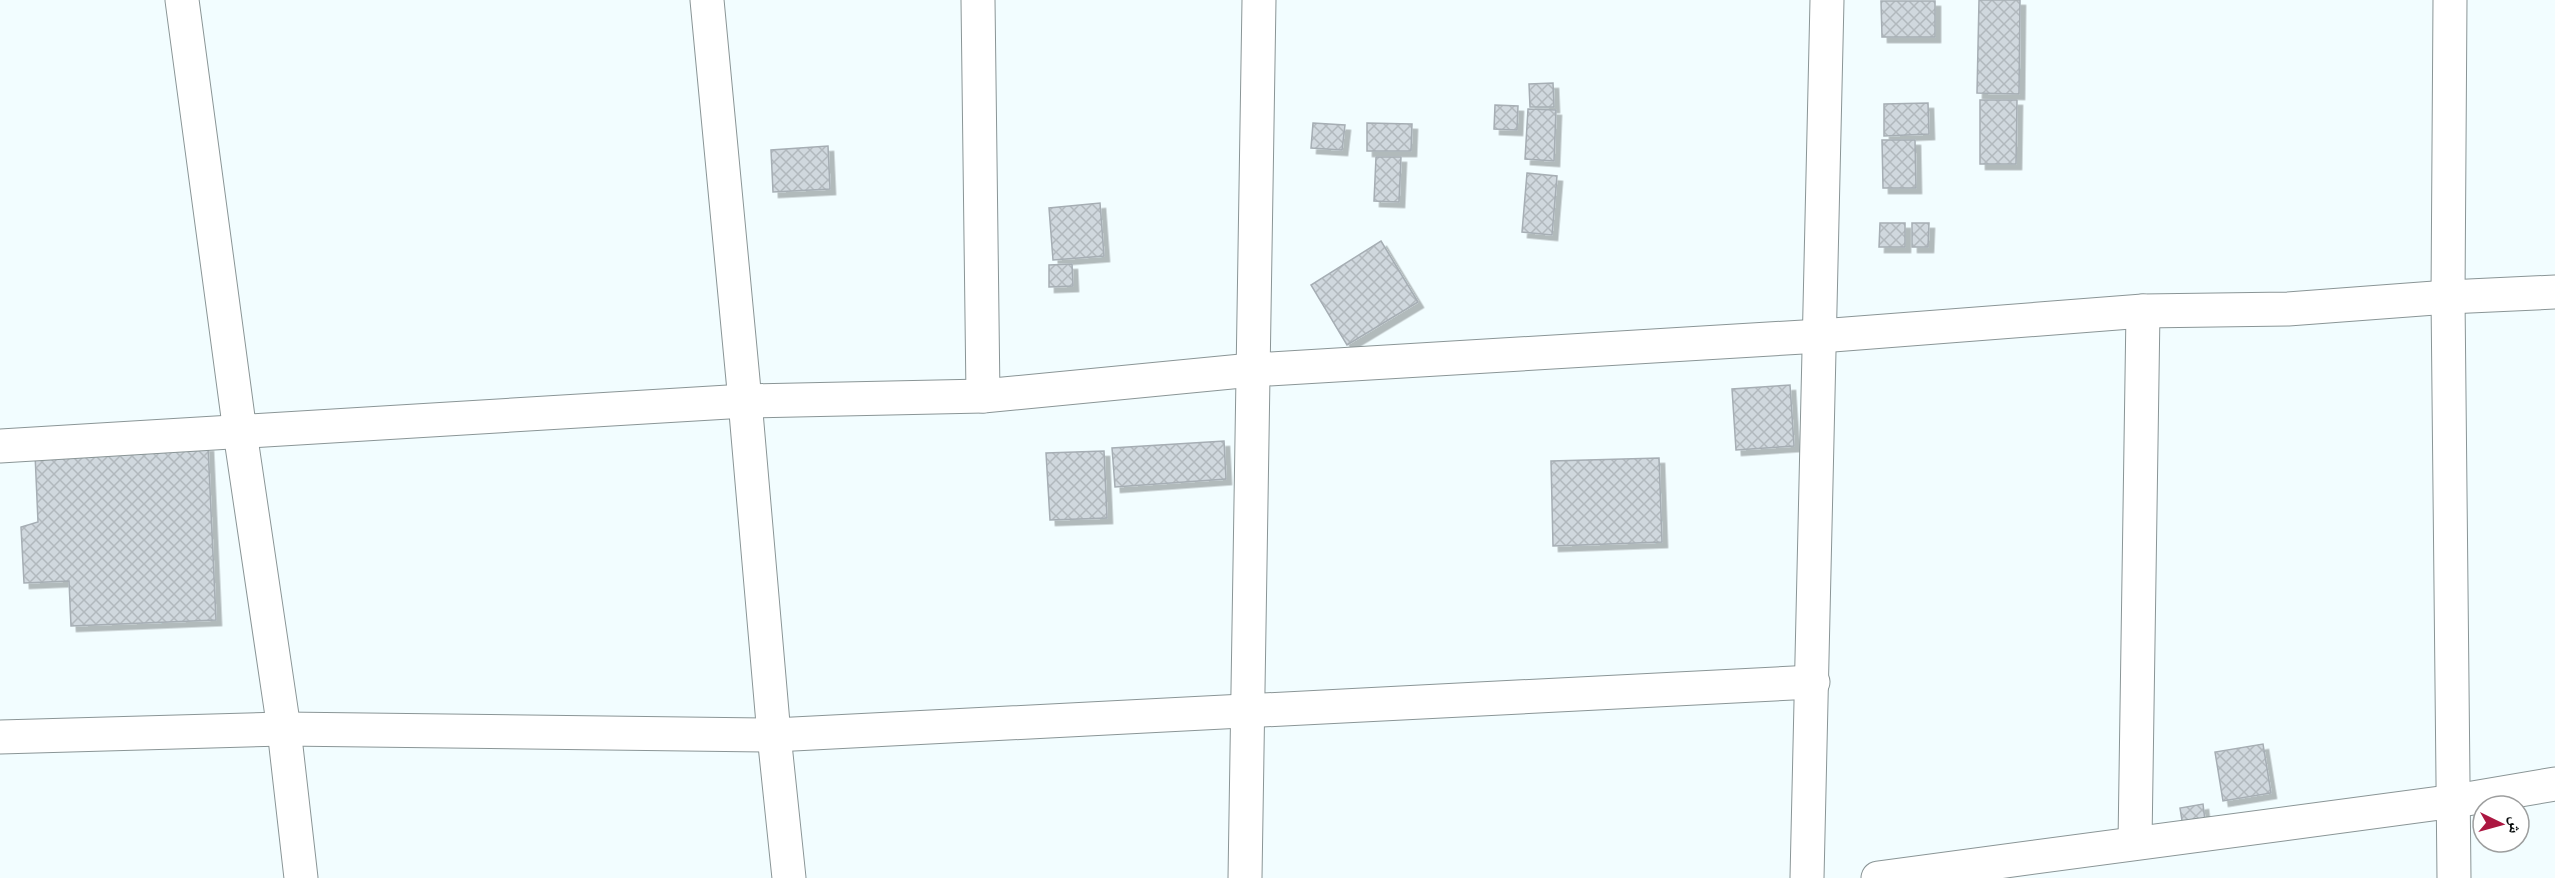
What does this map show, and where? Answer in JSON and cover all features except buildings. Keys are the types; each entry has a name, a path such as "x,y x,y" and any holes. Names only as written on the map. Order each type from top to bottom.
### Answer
{"street":[{"path":"182,0 240,432 284,729 301,878"},
{"path":"706,0 789,878"},
{"path":"978,0 982,396"},
{"path":"1245,878 1259,0"},
{"path":"1807,878 1827,0"},
{"path":"2450,0 2448,297 2454,878"},
{"path":"0,446 745,401 982,396 1252,370 1820,336 2143,311 2288,309 2448,297 2555,292"},
{"path":"2135,842 2143,311"},
{"path":"0,737 284,729 774,735 1813,682"},
{"path":"1878,878 2455,801 2555,784"}]}
